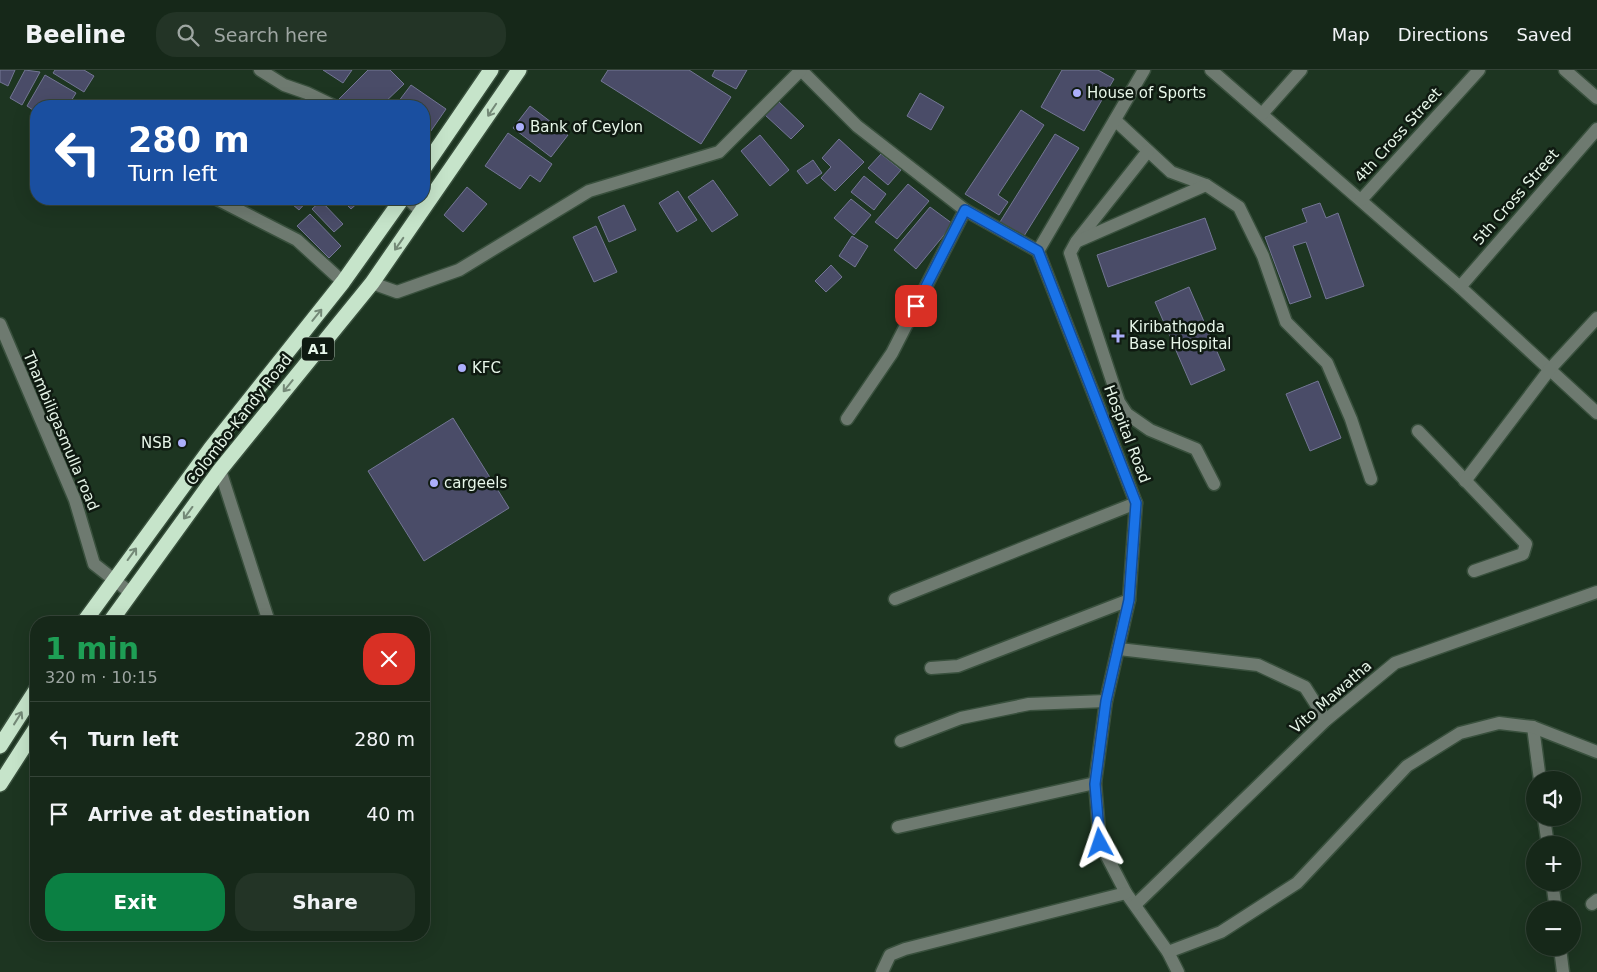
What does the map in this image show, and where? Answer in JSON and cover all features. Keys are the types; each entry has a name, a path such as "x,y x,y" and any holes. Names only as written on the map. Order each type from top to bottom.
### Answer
{"highway":[{"path":"430,159 491,70"},
{"name":"Colombo-Kandy Road","path":"430,200 519,70"},
{"name":"Colombo-Kandy Road","path":"88,616 210,448 343,282 398,205"},
{"name":"Colombo-Kandy Road","path":"114,616 220,470 372,283 427,205"},
{"path":"0,746 30,699"},
{"path":"0,784 30,737"}],"street":[{"path":"260,70 284,85 307,92 322,100"},
{"path":"372,283 397,292 459,270 589,191 719,152 801,70 857,126 965,210 1038,251 1144,70"},
{"path":"1211,70 1460,286 1597,413"},
{"path":"1262,114 1301,70"},
{"name":"4th Cross Street","path":"1361,200 1479,70"},
{"path":"1565,70 1597,98"},
{"path":"1115,120 1171,172 1206,185 1239,207 1263,256 1286,322 1327,363 1351,420 1370,479"},
{"name":"5th Cross Street","path":"1460,286 1597,129"},
{"path":"1148,151 1076,242 1070,253 1072,264 1119,402 1127,414 1150,430 1196,449 1214,484"},
{"path":"1076,242 1206,185"},
{"path":"229,205 297,240 343,282"},
{"path":"414,205 422,212"},
{"path":"847,419 892,353 965,210"},
{"name":"Hospital Road","path":"1038,251 1136,503 1129,600 1106,701 1095,784 1100,843 1126,893 1168,952 1178,972"},
{"path":"1465,481 1550,369 1597,318"},
{"name":"Thambiligasmulla road","path":"0,324 75,500 94,564 131,593"},
{"path":"1418,431 1526,544 1523,554 1474,571"},
{"path":"220,470 267,616"},
{"path":"895,599 1136,503"},
{"name":"Vito Mawatha","path":"1135,905 1326,720 1395,663 1597,592"},
{"path":"931,668 958,666 1129,600"},
{"path":"1119,649 1258,665 1305,687 1326,720"},
{"path":"901,741 961,718 1030,704 1106,701"},
{"path":"1168,952 1221,932 1296,883 1407,766 1460,733 1500,723 1533,727 1597,752"},
{"path":"1533,727 1539,771"},
{"path":"898,827 1095,784"},
{"path":"882,972 890,955 905,949 1126,893"},
{"path":"1561,956 1563,972"}],"building":[{"path":"0,70 15,70 8,86 0,82"},
{"path":"25,70 40,72 22,105 10,98"},
{"path":"55,70 84,70 94,76 84,92 53,73"},
{"path":"323,70 352,70 343,83"},
{"path":"368,70 390,70 404,84 387,100 338,100"},
{"path":"608,70 689,70 731,97 701,144 601,81"},
{"path":"715,70 747,70 736,89 712,76"},
{"name":"House of Sports","path":"1062,70 1098,70 1114,79 1084,131 1041,107"},
{"path":"45,75 76,93 72,100 30,100"},
{"path":"411,85 446,109 430,132 430,100 400,100"},
{"path":"920,93 944,107 931,130 907,116"},
{"path":"778,101 804,126 791,139 765,115"},
{"path":"530,106 568,135 551,157 513,128"},
{"path":"1021,110 1044,125 998,195 1008,202 999,215 965,194"},
{"path":"508,133 552,164 540,182 530,175 520,189 485,166"},
{"path":"1055,134 1079,148 1024,236 1000,222"},
{"path":"760,135 789,170 770,186 741,151"},
{"path":"839,139 864,162 835,191 821,178 831,167 822,158"},
{"path":"881,154 901,170 888,185 868,168"},
{"path":"813,160 822,173 807,184 797,171"},
{"path":"864,176 886,194 874,210 851,192"},
{"path":"713,180 738,215 712,232 688,197"},
{"path":"908,184 929,201 897,239 875,222"},
{"path":"467,187 487,204 463,232 444,215"},
{"path":"678,191 697,220 677,232 659,203"},
{"path":"851,199 871,215 854,235 834,218"},
{"path":"1320,203 1326,218 1338,213 1364,286 1326,299 1306,242 1293,246 1311,297 1290,304 1265,237 1307,222 1302,209"},
{"path":"293,205 304,205 299,210"},
{"path":"316,205 325,205 343,224 334,232 312,209"},
{"path":"347,205 355,205 351,209"},
{"path":"624,205 636,230 609,242 598,217"},
{"path":"930,207 953,224 916,269 894,250"},
{"path":"310,214 341,246 329,258 297,226"},
{"path":"1205,218 1216,249 1108,287 1097,255"},
{"path":"596,226 617,272 594,282 573,237"},
{"path":"852,236 868,246 855,267 839,256"},
{"path":"831,265 842,277 826,292 815,281"},
{"path":"1189,287 1225,370 1191,385 1155,302"},
{"path":"1318,381 1341,438 1310,451 1286,394"},
{"name":"cargeels","path":"453,418 509,508 424,561 368,471"}],"place":[{"name":"House of Sports","path":"1077,93"},
{"name":"Bank of Ceylon","path":"520,127"},
{"name":"Kiribathgoda Base Hospital","path":"1118,336"},
{"name":"KFC","path":"462,368"},
{"name":"NSB","path":"182,443"},
{"name":"cargeels","path":"434,483"}],"route":[{"path":"916,306 965,210 1038,251 1136,503 1129,600 1106,701 1095,784 1100,843"}]}
